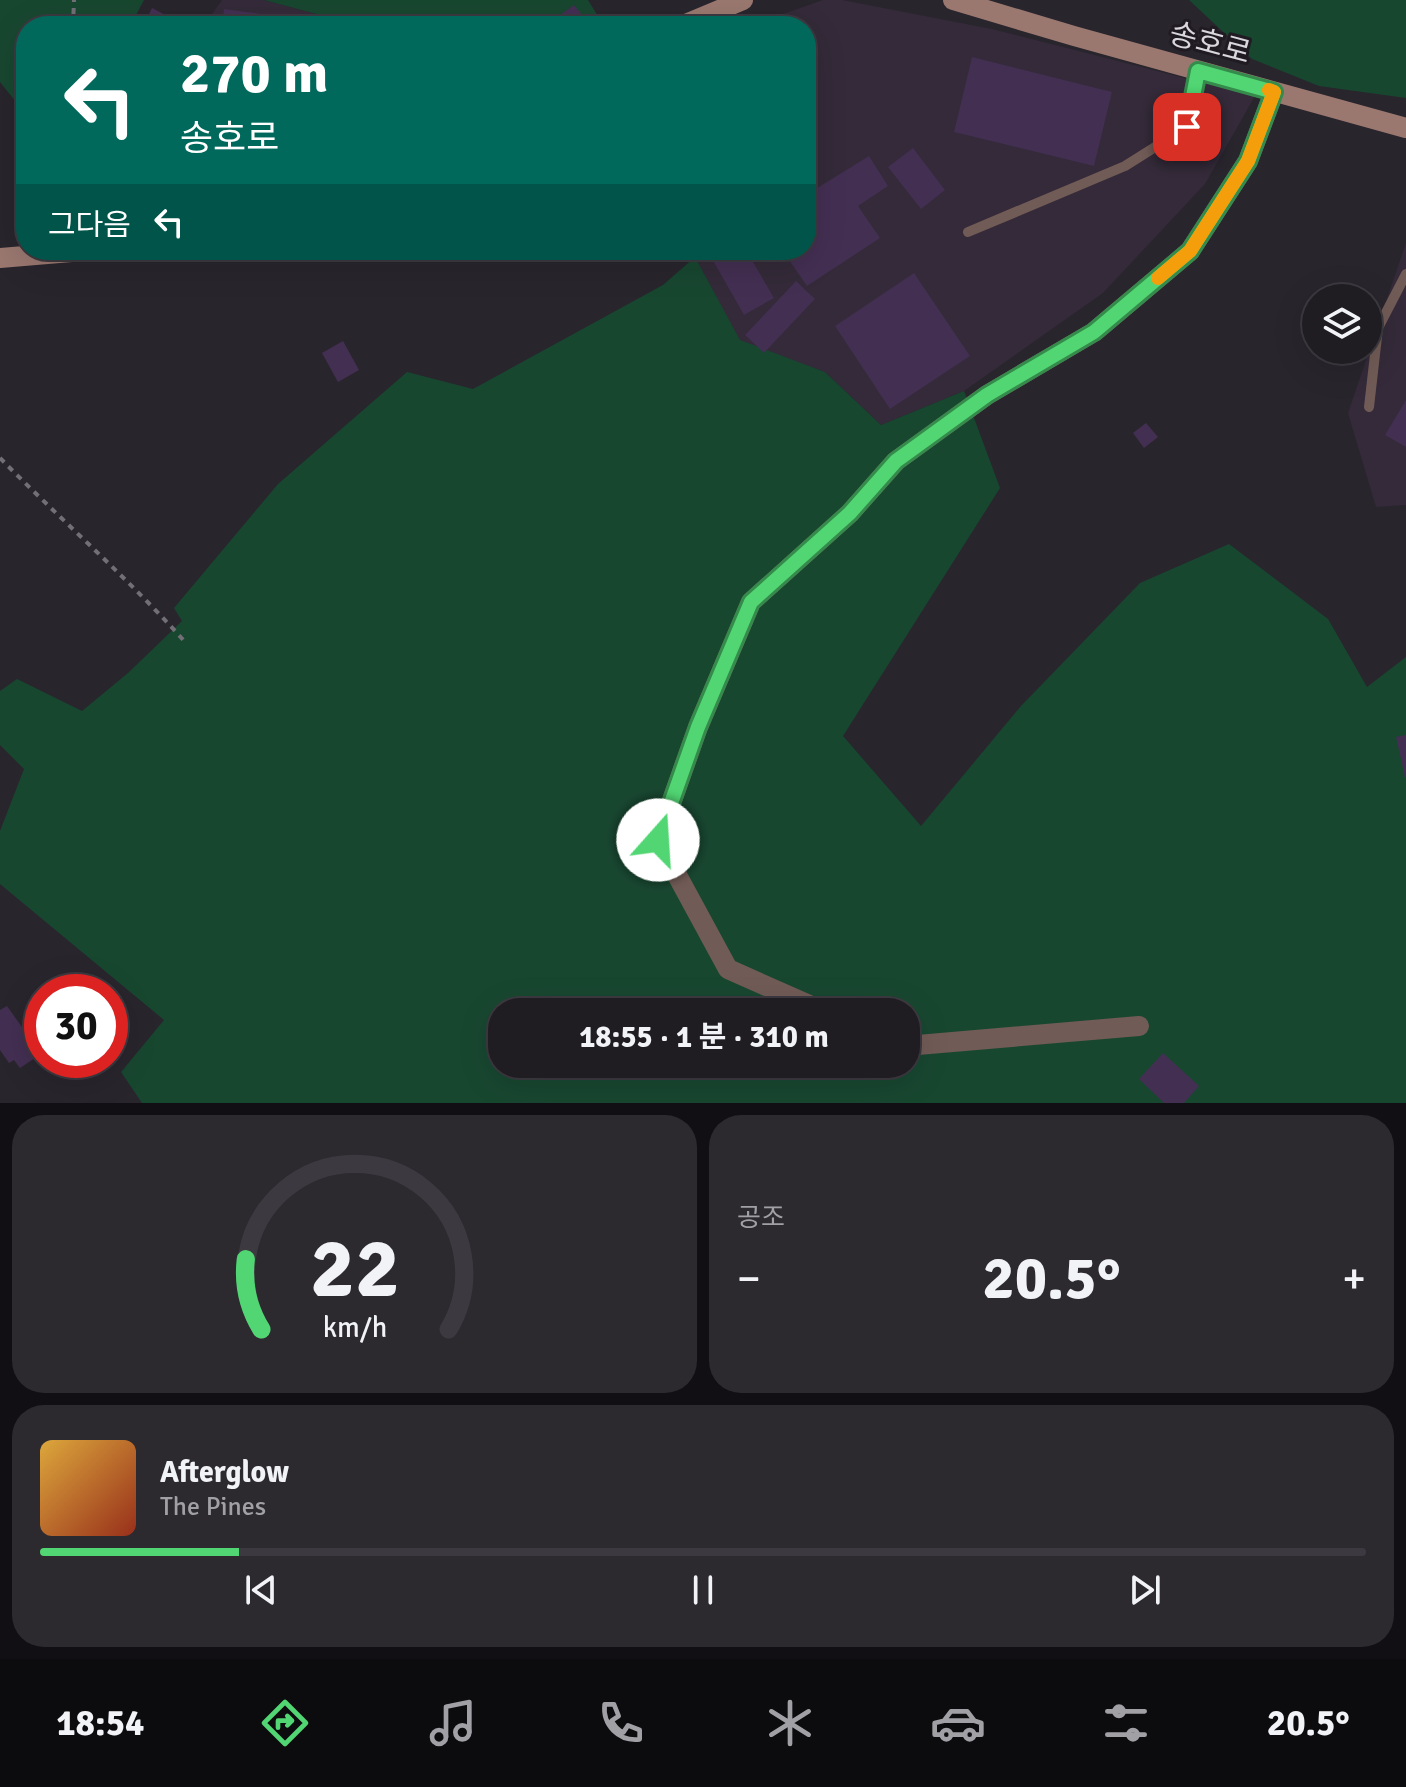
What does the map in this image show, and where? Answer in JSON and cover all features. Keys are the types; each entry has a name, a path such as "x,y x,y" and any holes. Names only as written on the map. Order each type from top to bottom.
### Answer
{"main road":[{"path":"705,16 743,0"},
{"name":"송호로","path":"953,0 1406,128"}],"street":[{"path":"793,998 728,969 658,840 698,727 751,602 850,513 896,461 987,395 1094,332 1190,251 1248,161 1274,92"},
{"path":"920,1045 1139,1026"}],"lane":[{"path":"968,232 1125,166 1187,127 1198,71"},
{"path":"1369,407 1378,328 1406,274"}],"path":[{"path":"0,458 147,600 186,643"}],"shaded area":[{"path":"222,0 264,0 324,16 211,16"},
{"path":"823,0 842,0 992,29 1255,96 1205,184 1103,293 964,391 881,425 825,372 740,341 696,260 816,260 816,16 777,16"},
{"path":"1406,243 1406,505 1376,507 1348,413 1365,364 1382,364 1382,313"}],"green space":[{"path":"0,0 144,0 135,16 16,16 16,102 0,82"},
{"path":"264,0 588,0 598,16 324,16"},
{"path":"1189,0 1406,0 1406,98 1319,86 1252,59"},
{"path":"692,260 697,260 740,340 825,372 881,425 964,391 1000,488 843,736 921,826 1021,706 1140,583 1229,544 1328,619 1367,687 1406,657 1406,1103 142,1103 125,1078 128,1078 128,1064 164,1020 128,990 128,974 109,974 0,884 0,831 24,769 0,745 0,691 17,679 82,711 128,673 182,621 174,608 278,484 407,372 473,389 663,285"}],"building":[{"path":"574,5 583,16 561,16"},
{"path":"152,8 167,16 148,16"},
{"path":"224,9 278,16 223,16"},
{"path":"972,57 1112,92 1094,166 954,132"},
{"path":"913,148 945,190 921,209 888,167"},
{"path":"869,156 888,186 858,206 880,238 807,286 789,260 816,260 816,189"},
{"path":"713,260 752,260 774,298 744,315"},
{"path":"914,273 970,356 890,409 835,326"},
{"path":"796,281 815,299 764,353 745,335"},
{"path":"343,341 359,370 338,382 322,353"},
{"path":"1406,400 1406,447 1385,435"},
{"path":"1146,423 1158,437 1144,448 1133,433"},
{"path":"1406,735 1406,777 1405,777 1396,737"},
{"path":"7,1006 24,1030 24,1065 20,1068 14,1060 9,1063 0,1050 0,1010"},
{"path":"1163,1053 1199,1086 1184,1103 1164,1103 1139,1079"}],"slow traffic":[{"path":"1158,278 1190,251 1248,161 1274,92 1269,90"}],"route":[{"path":"658,840 698,727 751,602 850,513 896,461 987,395 1094,332 1190,251 1248,161 1274,92 1198,71 1187,127"}]}
